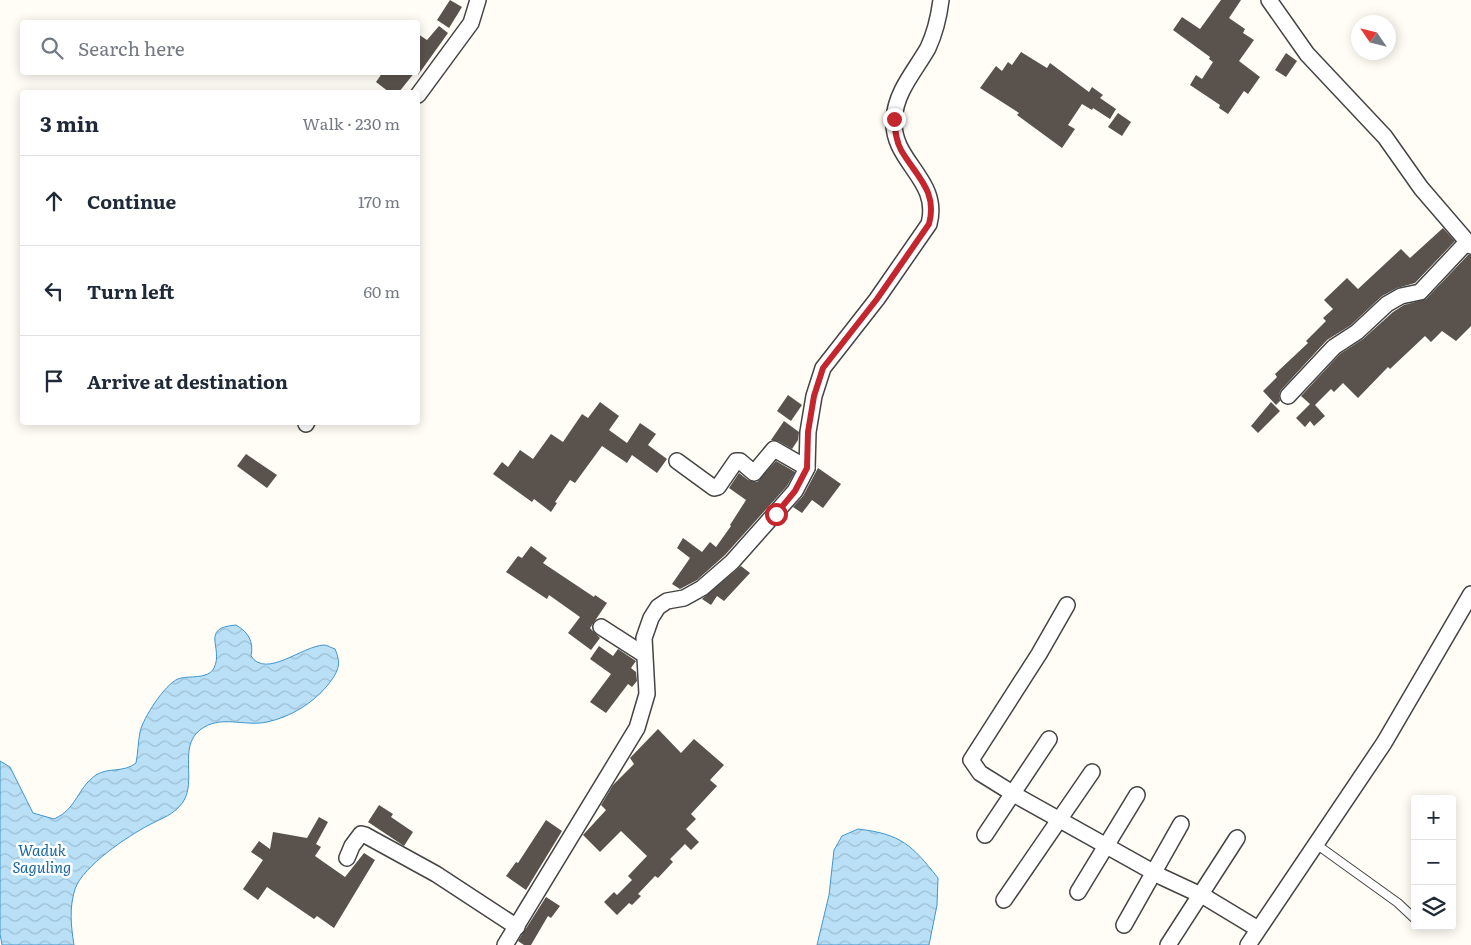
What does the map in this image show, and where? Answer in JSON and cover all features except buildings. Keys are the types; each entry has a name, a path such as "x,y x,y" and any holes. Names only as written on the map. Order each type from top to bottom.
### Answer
{"street":[{"path":"420,92 471,23 478,0"},
{"path":"505,945 637,728 647,694 643,654 647,628 658,608 667,601 684,598 702,588 732,562 795,491 807,468 808,432 814,396 823,368 877,299 921,236 931,217 933,210 929,195 900,148 894,119 898,100 910,74 928,47 939,18 941,0"},
{"path":"1269,0 1307,54 1386,138 1422,188 1469,244 1420,292 1401,296 1387,304 1357,332 1334,347 1288,396"},
{"path":"677,462 714,488 723,482 736,461 740,461 754,472 774,448 807,468"},
{"path":"1248,945 1384,742 1471,594"},
{"path":"1067,605 1039,654 971,760 980,773 1013,793 1154,873 1200,894 1258,929"},
{"path":"601,627 643,654"},
{"path":"985,835 1049,739"},
{"path":"1004,900 1092,772"},
{"path":"1078,892 1137,795"},
{"path":"1124,925 1181,824"},
{"path":"347,858 357,837 361,834 365,835 436,874 517,927"},
{"path":"1168,945 1237,838"}],"lane":[{"path":"1316,844 1398,902 1411,915"}],"water":[{"name":"Waduk Saguling","path":"236,625 244,631 251,641 251,656 258,662 266,664 285,660 315,647 325,645 335,649 338,668 334,677 315,699 284,717 258,723 216,723 200,730 190,745 187,794 183,802 168,816 140,830 107,852 80,880 75,889 71,910 74,945 2,945 0,934 0,761 10,767 33,813 54,819 62,815 96,775 106,771 126,768 136,763 140,732 155,702 167,687 178,679 203,676 211,672 216,661 215,635 218,630"},
{"path":"858,829 885,834 904,843 921,857 938,878 937,905 929,945 817,945 829,895 834,850 842,836"}],"route":[{"path":"776,514 795,491 807,468 808,432 814,396 823,368 877,299 929,224 933,210 931,201 926,188 900,148 895,132 894,119"}]}
